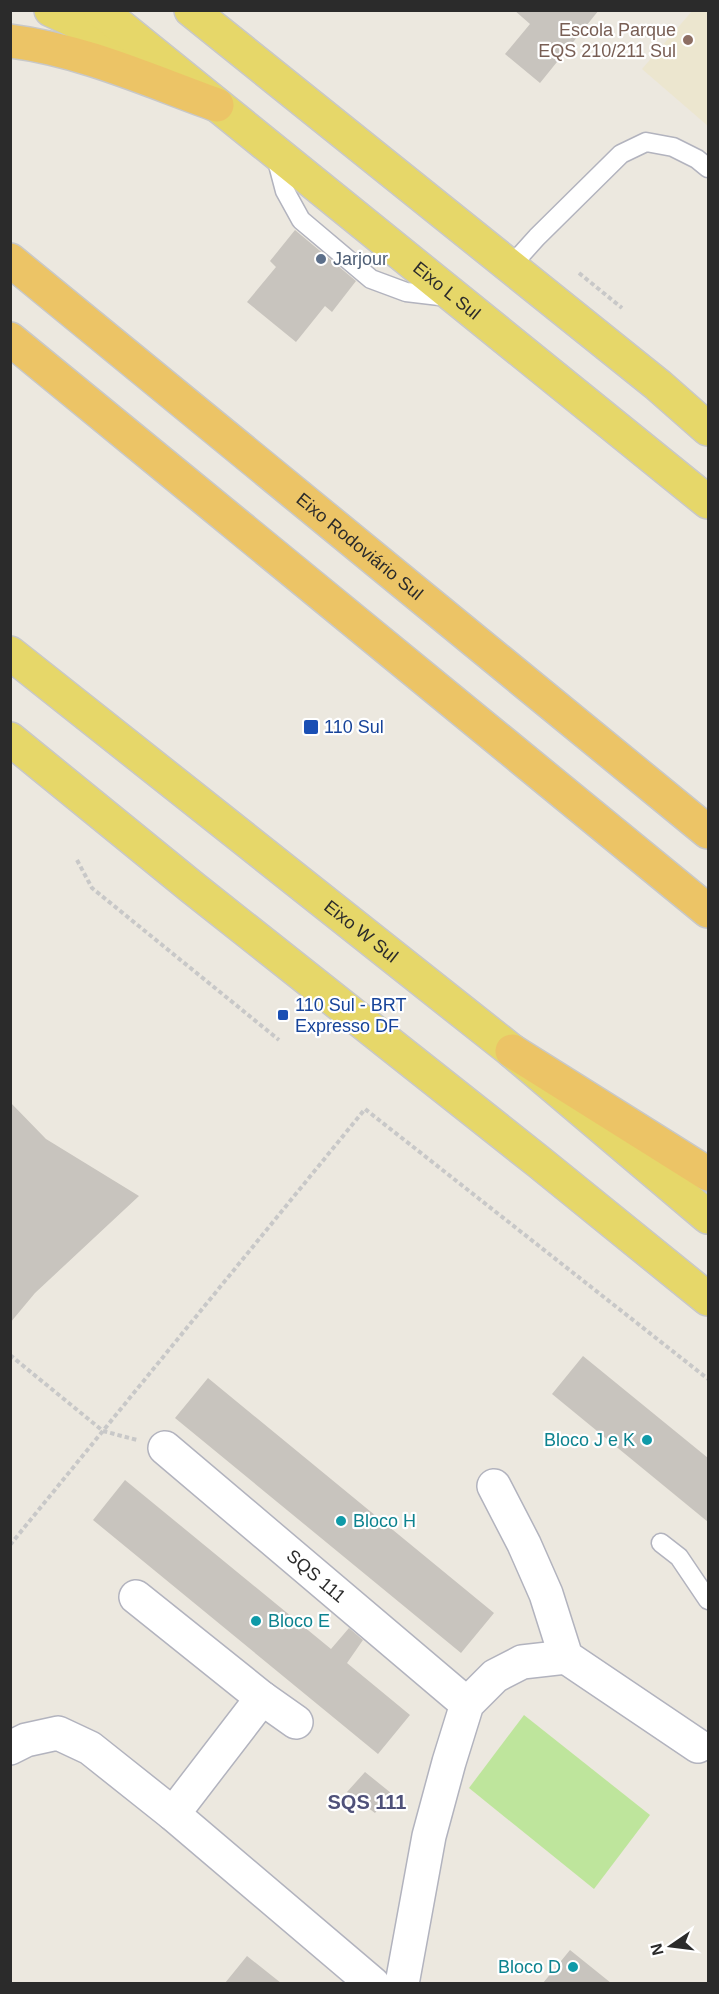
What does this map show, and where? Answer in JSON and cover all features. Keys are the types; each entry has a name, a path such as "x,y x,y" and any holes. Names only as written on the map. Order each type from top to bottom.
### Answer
{"highway":[{"path":"10,41 43,45 217,105"},
{"name":"Eixo Rodoviário Sul","path":"13,260 708,832"},
{"path":"10,339 708,911"},
{"path":"512,1051 708,1174"}],"main road":[{"path":"51,10 79,23 146,47"},
{"name":"Eixo L Sul","path":"100,10 708,502"},
{"path":"191,10 658,385 708,429"},
{"name":"Eixo W Sul","path":"10,652 512,1051 708,1217"},
{"path":"10,739 708,1299"}],"street":[{"name":"SQS 111","path":"165,1448 467,1704"},
{"path":"494,1486 524,1544 546,1594 566,1657"},
{"path":"136,1597 262,1698 296,1722"},
{"path":"402,1983 429,1836 448,1762 467,1704 495,1676 522,1662 566,1657 705,1744"},
{"path":"173,1814 262,1698"},
{"path":"10,1748 26,1740 58,1733 90,1748 173,1814 373,1983"}],"lane":[{"path":"510,267 621,154 646,142 673,147 697,159 708,168"},
{"path":"662,1543 679,1557 708,1600"}],"path":[{"path":"579,273 622,308"},
{"path":"77,860 92,888 279,1040"},
{"path":"10,1545 365,1109 708,1379"},
{"path":"10,1355 103,1431 165,1448"}],"shaded area":[{"name":"Escola Parque EQS 210/211 Sul","path":"693,10 708,11 708,126 642,69"}],"green space":[{"path":"524,1715 650,1815 594,1889 469,1788"}],"building":[{"path":"514,10 599,10 540,83 505,54 530,24"},
{"path":"295,230 356,281 332,312 325,306 296,342 247,302 276,267 270,261"},
{"path":"10,1102 46,1139 139,1196 35,1293 10,1323"},
{"name":"Bloco J e K","path":"583,1356 708,1458 708,1522 552,1394"},
{"name":"Bloco H","path":"208,1378 494,1613 461,1653 175,1418"},
{"name":"Bloco E","path":"125,1480 331,1649 349,1628 363,1640 347,1663 410,1715 378,1754 93,1520"},
{"path":"365,1772 391,1793 375,1813 347,1792"},
{"name":"Bloco D","path":"570,1950 611,1983 543,1983"},
{"path":"247,1956 281,1983 225,1983"}],"place":[{"name":"Escola Parque EQS 210/211 Sul","path":"688,40"},
{"name":"Jarjour","path":"321,259"},
{"name":"110 Sul","path":"311,727"},
{"name":"110 Sul - BRT Expresso DF","path":"283,1015"},
{"name":"Bloco J e K","path":"647,1440"},
{"name":"Bloco H","path":"341,1521"},
{"name":"Bloco E","path":"256,1621"},
{"name":"Bloco D","path":"573,1967"}],"district":[{"name":"SQS 111","path":"367,1802"}]}
